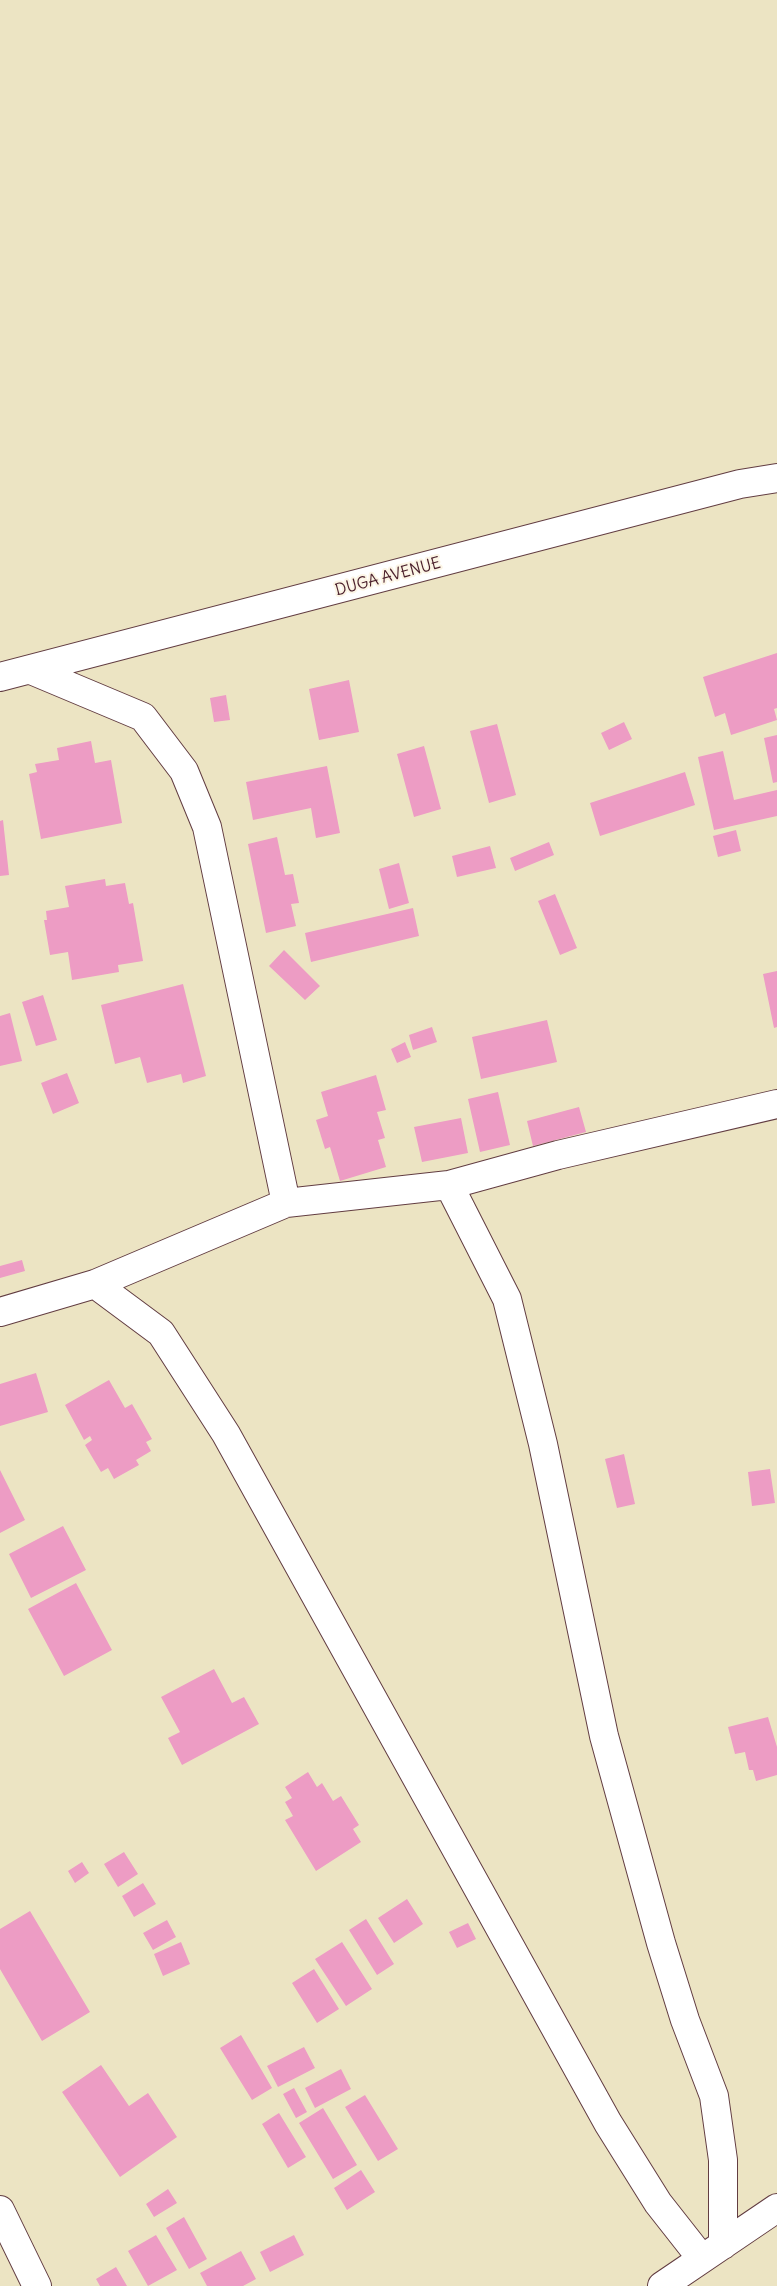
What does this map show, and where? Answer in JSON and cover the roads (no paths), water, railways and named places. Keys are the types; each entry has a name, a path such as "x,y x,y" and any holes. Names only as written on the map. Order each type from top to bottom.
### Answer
{"street":[{"name":"DUGA AVENUE","path":"0,677 740,484 777,478"},
{"path":"30,670 143,717 184,771 207,827 286,1203"},
{"path":"0,1312 95,1284 286,1203 449,1185 558,1155 777,1104"},
{"path":"449,1185 507,1299 542,1444 604,1736 661,1943 686,2020 714,2096 723,2160 712,2252"},
{"path":"95,1284 161,1332 226,1434 608,2123 658,2202 712,2252"},
{"path":"662,2286 777,2208"},
{"path":"0,2210 37,2286"}]}
